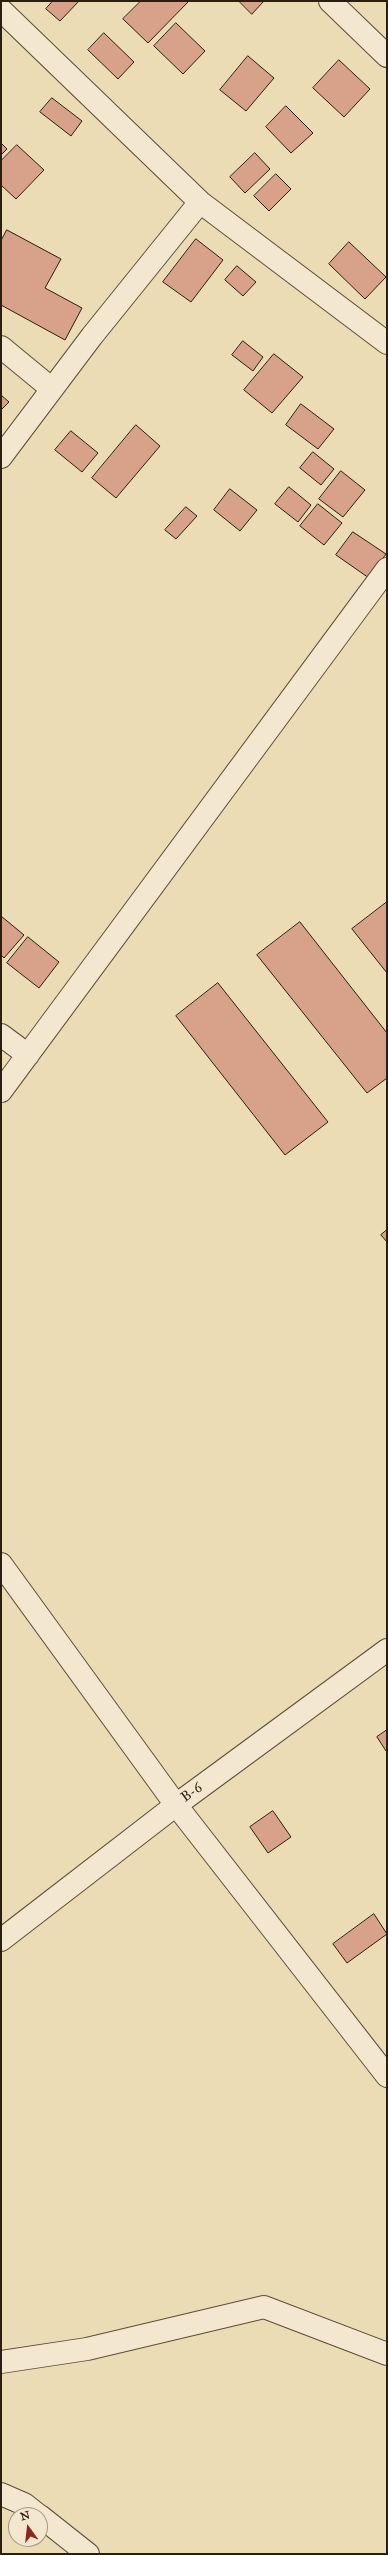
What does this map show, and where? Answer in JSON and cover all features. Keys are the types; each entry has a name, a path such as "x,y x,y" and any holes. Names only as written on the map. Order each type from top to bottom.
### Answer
{"street":[{"path":"330,1 387,56"},
{"path":"1,10 200,202 387,343"},
{"path":"1,457 52,389 200,202"},
{"path":"1,347 52,389"},
{"path":"1,1091 387,569"},
{"path":"1,1035 28,1055"},
{"path":"1,1564 176,1805 387,2076"},
{"name":"B-6","path":"1,1940 176,1805 387,1650"},
{"path":"1,2362 87,2349 264,2308 387,2354"},
{"path":"1,2494 28,2507"},
{"path":"48,2523 88,2554"}],"building":[{"path":"53,1 79,1 60,21 46,9"},
{"path":"141,1 189,1 148,43 123,19"},
{"path":"239,1 264,1 252,14"},
{"path":"176,23 205,51 183,74 154,46"},
{"path":"104,33 134,62 118,79 88,50"},
{"path":"248,56 274,78 246,111 220,90"},
{"path":"339,60 370,89 344,117 313,88"},
{"path":"52,98 82,121 71,136 40,112"},
{"path":"286,106 313,133 291,153 266,127"},
{"path":"1,143 7,149 1,155"},
{"path":"17,145 44,170 16,199 1,185 1,161"},
{"path":"255,153 270,169 245,193 230,177"},
{"path":"276,174 291,189 269,211 254,196"},
{"path":"7,230 61,259 45,288 82,308 65,340 1,305 1,241"},
{"path":"196,239 223,260 191,302 163,282"},
{"path":"349,242 386,277 365,299 329,264"},
{"path":"237,266 256,282 243,296 225,280"},
{"path":"243,341 263,357 253,371 232,355"},
{"path":"274,354 303,377 272,413 244,390"},
{"path":"1,395 9,402 1,410"},
{"path":"301,404 334,429 318,449 286,425"},
{"path":"136,425 160,446 116,498 92,478"},
{"path":"71,431 98,453 82,472 55,450"},
{"path":"313,452 334,469 321,485 300,468"},
{"path":"341,471 365,490 343,517 319,499"},
{"path":"289,487 311,505 298,522 275,504"},
{"path":"230,489 257,510 240,531 214,510"},
{"path":"318,504 342,523 324,545 300,526"},
{"path":"186,507 197,516 176,539 165,530"},
{"path":"353,532 386,554 369,578 336,555"},
{"path":"387,902 387,973 352,929"},
{"path":"1,916 24,935 4,958 1,955"},
{"path":"300,922 387,1033 387,1078 367,1093 257,955"},
{"path":"28,937 59,962 39,988 7,963"},
{"path":"218,983 328,1122 285,1155 176,1016"},
{"path":"387,1230 387,1242 381,1235"},
{"path":"387,1730 387,1750 386,1751 377,1737"},
{"path":"273,1811 291,1837 268,1853 250,1827"},
{"path":"374,1914 387,1934 347,1963 333,1944"}]}
